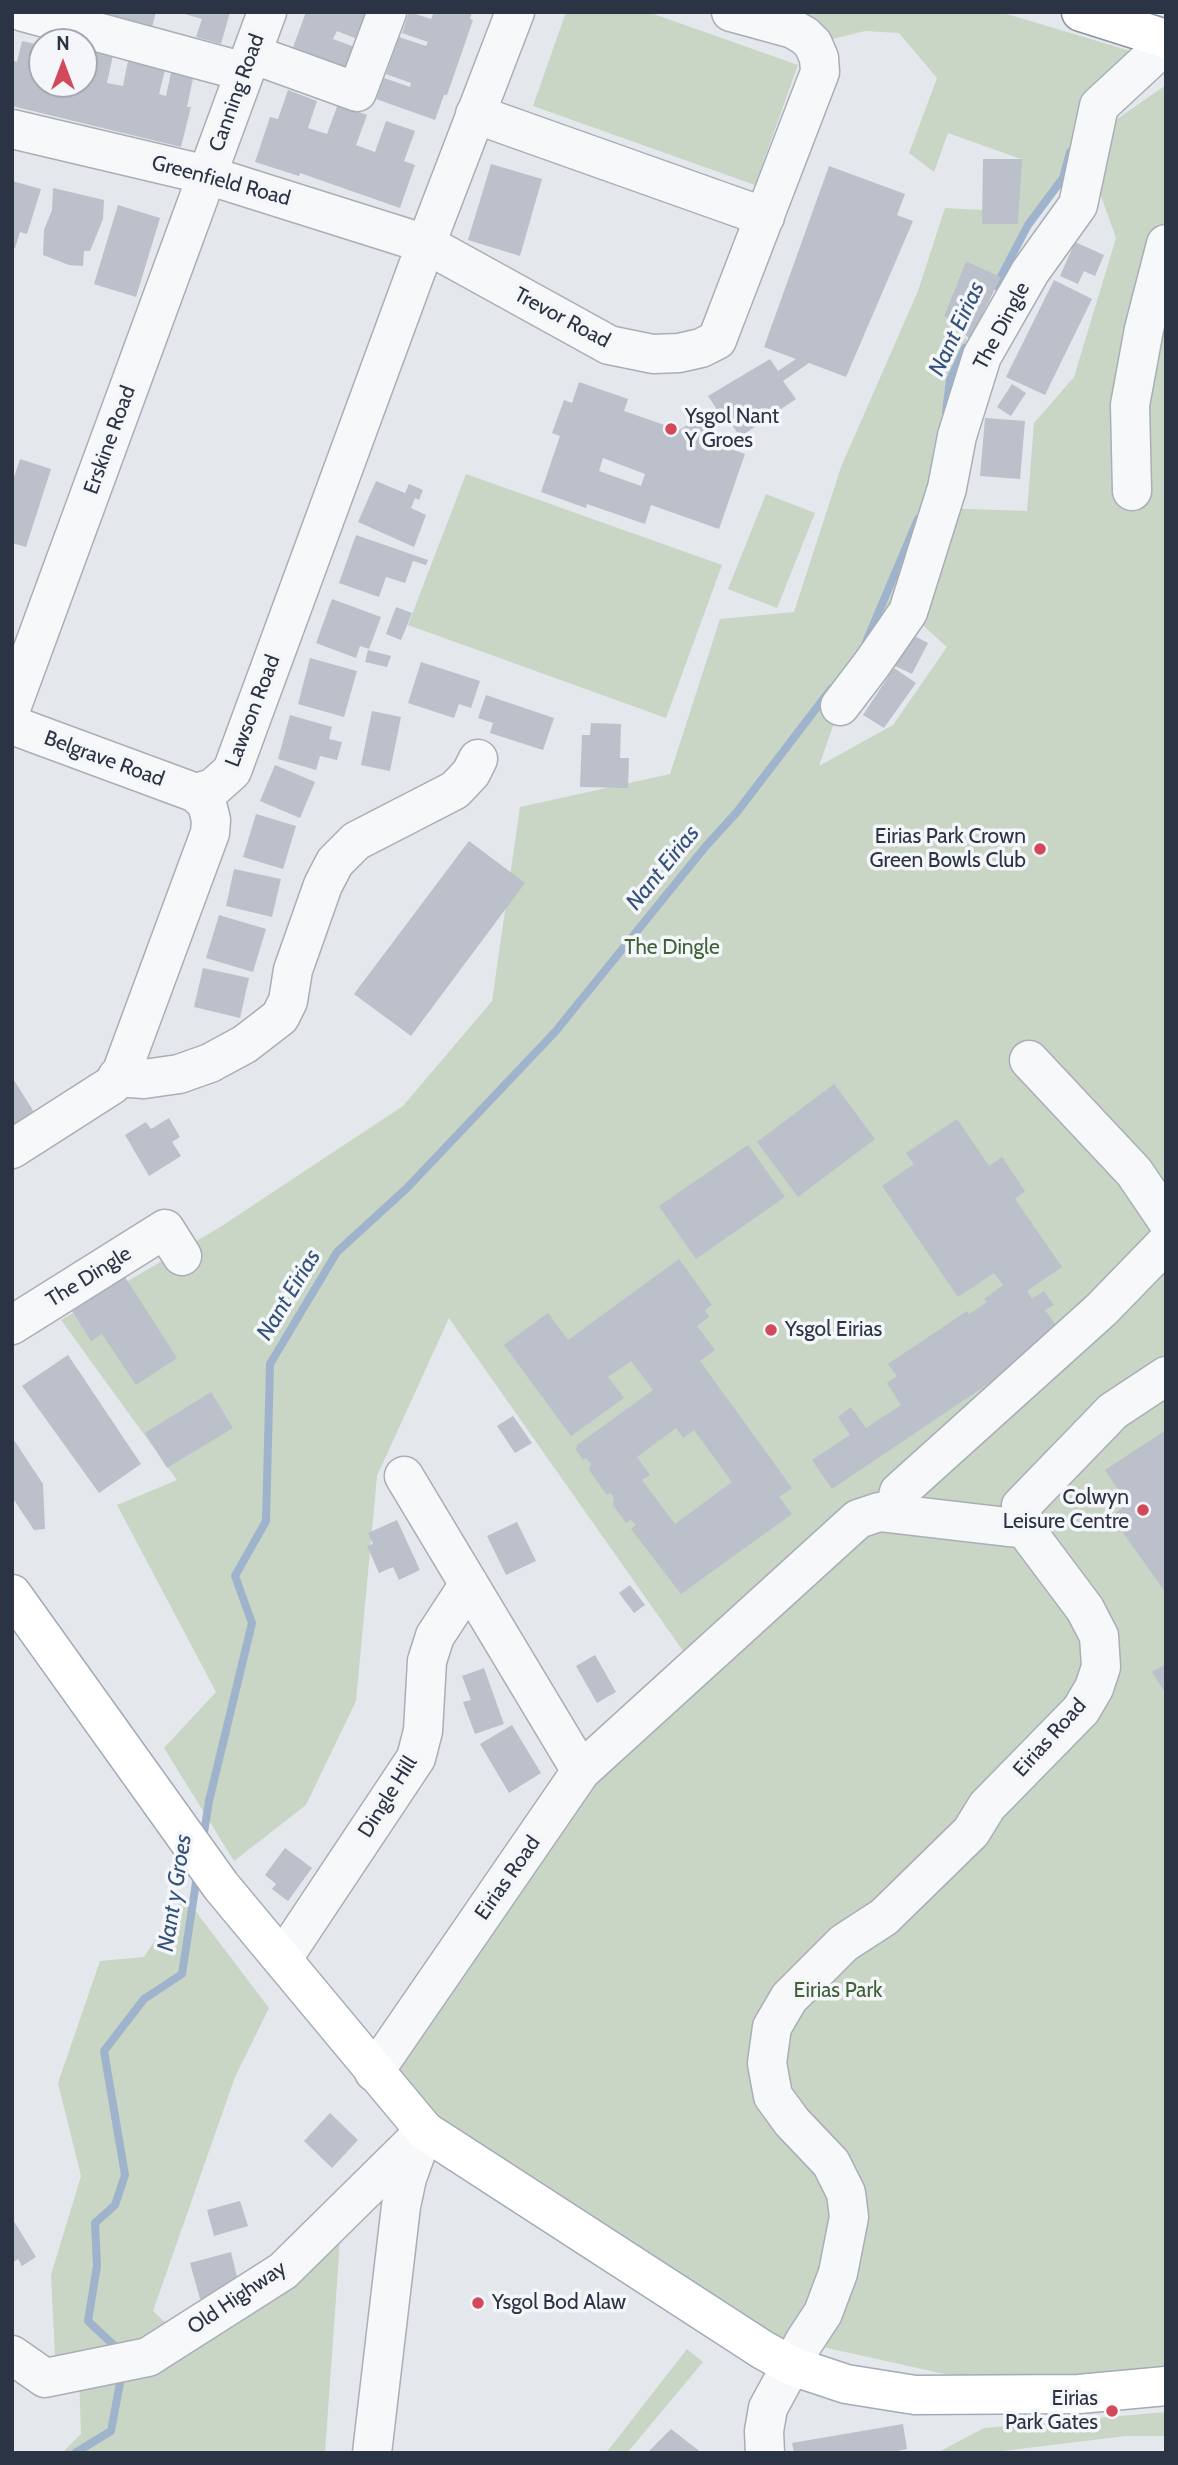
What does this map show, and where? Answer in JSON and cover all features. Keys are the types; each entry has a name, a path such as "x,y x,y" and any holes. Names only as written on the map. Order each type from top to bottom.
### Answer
{"main road":[{"path":"1084,13 1166,41"},
{"path":"12,1594 221,1886 425,2131 763,2350 792,2365 846,2384 915,2395 1079,2394 1166,2386"}],"street":[{"path":"23,12 249,63 357,92 387,12"},
{"name":"Canning Road","path":"207,174 267,12"},
{"path":"426,244 515,12"},
{"name":"Trevor Road","path":"426,244 609,345 653,354 678,353 701,348 718,340 820,72 819,58 813,44 793,29 731,12"},
{"name":"The Dingle","path":"839,706 908,612 947,488 957,436 982,356 1030,272 1078,205 1099,106 1166,41"},
{"path":"475,114 765,217"},
{"name":"Greenfield Road","path":"12,129 207,174 426,244"},
{"name":"Erskine Road","path":"12,706 207,174"},
{"name":"Lawson Road","path":"196,793 213,788 232,771 426,244"},
{"path":"1132,491 1130,405 1144,329 1166,244"},
{"name":"Belgrave Road","path":"12,725 196,793"},
{"path":"117,1077 144,1079 178,1074 210,1063 245,1044 280,1017 288,1001 293,970 323,885 335,862 356,841 454,790 471,773 478,759"},
{"path":"12,1149 112,1085 122,1071 210,832 211,820 207,804 196,793"},
{"path":"1029,1060 1135,1172 1166,1219"},
{"name":"The Dingle","path":"12,1325 174,1243"},
{"path":"894,1513 899,1492 1102,1309 1166,1243"},
{"path":"1026,1528 1021,1506 1113,1411 1166,1376"},
{"path":"404,1476 582,1771"},
{"name":"Eirias Road","path":"374,2073 582,1771 858,1519 880,1512 1026,1528 1085,1609 1099,1636 1101,1667 1082,1710 987,1806 971,1832 884,1917 844,1943 789,1998 772,2027 766,2063 773,2096 792,2122 831,2163 846,2193 849,2217 838,2273 827,2303 768,2408 764,2431 765,2453"},
{"name":"Dingle Hill","path":"283,1958 416,1758 423,1731 427,1661 435,1636 469,1584"},
{"path":"372,2453 401,2206 407,2178 425,2131"},
{"name":"Old Highway","path":"12,2355 45,2378 131,2360 283,2271 425,2131"}],"green space":[{"path":"566,12 648,12 798,65 755,185 533,106"},
{"name":"Eirias Park","path":"731,12 1000,12 1134,52 1085,97 1063,177 1029,225 1001,277 966,261 944,316 982,356 940,508 1027,511 1034,423 1074,377 1116,238 1100,193 1113,122 1166,85 1166,2403 1112,2411 782,2338 425,2131 374,2072 609,1748 695,1668 449,1318 377,1476 356,1701 306,1805 234,1861 164,1748 216,1692 117,1505 177,1480 61,1320 217,1229 403,1106 492,1001 520,807 670,774 720,619 794,612 841,467 918,291 945,208 983,210 983,224 1018,224 1021,159 948,133 934,172 909,153 937,78 899,33 865,31 813,44","holes":["908,612 947,647 893,725 819,766 840,706"]},
{"path":"466,474 722,565 666,718 408,625"},
{"path":"766,494 815,513 777,608 728,589"},
{"path":"184,1896 269,2008 235,2077 153,2311 180,2336 340,2215 325,2453 62,2453 81,2434 79,2372 56,2376 51,2275 81,2176 58,2083 100,1961 144,1957"},
{"path":"687,2349 703,2362 627,2453 606,2453"},
{"path":"1166,2412 1166,2436 1126,2436 986,2453 937,2453 984,2428"}],"building":[{"path":"106,12 156,12 151,31 105,19"},
{"path":"178,12 230,12 221,44 196,37 202,19"},
{"path":"306,12 376,12 365,42 337,31 333,39 360,49 348,81 288,61"},
{"path":"409,12 431,19 434,12 472,12 470,19 473,20 447,95 444,95 435,120 376,99 384,78 410,87 411,83 386,74 399,37 426,46 428,42 402,33"},
{"path":"22,41 28,42 28,98 98,98 98,51 113,55 107,83 123,86 128,61 165,70 159,94 166,96 174,59 196,64 187,107 191,107 181,147 12,106 12,60 17,62"},
{"path":"288,90 317,101 308,128 327,134 338,104 367,115 356,145 375,152 386,121 415,131 404,161 415,165 400,208 300,173 299,176 255,162 270,117 278,119"},
{"path":"983,159 1022,159 1018,224 982,224"},
{"path":"491,164 542,179 520,256 468,240"},
{"path":"829,166 905,194 897,215 913,221 846,377 809,363 783,381 796,399 740,437 729,420 701,439 745,454 719,529 651,505 645,524 541,492 560,436 552,433 564,400 572,403 579,382 628,399 624,411 679,430 716,408 708,396 770,359 778,371 796,359 764,347","holes":["603,458 645,474 641,486 599,471"]},
{"path":"12,181 41,189 27,234 20,232 15,248 12,247"},
{"path":"53,188 104,200 103,219 90,251 84,251 83,266 69,265 43,255 44,230 52,210"},
{"path":"118,205 160,218 136,297 94,284"},
{"path":"1075,242 1104,255 1095,276 1084,271 1078,284 1060,276"},
{"path":"966,261 1001,277 970,339 944,316"},
{"path":"1054,280 1092,299 1045,395 1006,377"},
{"path":"1012,384 1026,393 1011,416 997,407"},
{"path":"985,418 1025,421 1020,479 980,476"},
{"path":"20,459 51,469 26,547 12,543 12,483"},
{"path":"376,481 405,493 409,484 423,490 419,500 415,498 411,508 426,515 414,547 358,522"},
{"path":"356,535 428,560 426,565 413,561 405,583 386,577 379,597 339,583"},
{"path":"332,599 381,617 369,649 360,646 356,658 316,643"},
{"path":"396,607 412,613 401,640 386,634"},
{"path":"911,634 928,643 912,674 895,666"},
{"path":"368,650 391,656 387,667 365,662"},
{"path":"310,658 357,671 344,717 298,704"},
{"path":"421,662 480,681 471,708 459,704 454,718 408,703"},
{"path":"894,668 916,683 884,728 863,715"},
{"path":"486,695 554,718 543,750 490,733 493,723 478,718"},
{"path":"372,711 401,717 390,771 361,765"},
{"path":"290,715 332,727 329,739 342,742 337,760 320,756 316,770 278,759"},
{"path":"591,723 621,724 620,758 629,758 628,788 580,787 582,735 590,735"},
{"path":"275,765 315,782 300,818 260,801"},
{"path":"256,814 296,826 283,869 243,857"},
{"path":"469,841 525,883 411,1036 354,994"},
{"path":"234,869 281,879 272,917 226,906"},
{"path":"219,915 266,929 253,972 206,958"},
{"path":"203,968 249,978 240,1018 194,1007"},
{"path":"12,1077 34,1112 12,1125"},
{"path":"834,1084 875,1139 798,1197 757,1142"},
{"path":"169,1118 180,1137 172,1142 181,1156 149,1176 125,1135 146,1122 151,1129"},
{"path":"957,1119 989,1166 1002,1157 1025,1191 1015,1199 1062,1267 1027,1291 1032,1299 1044,1291 1054,1305 1045,1310 1062,1334 832,1489 812,1460 850,1435 838,1417 851,1407 866,1428 901,1405 887,1383 897,1376 888,1364 967,1311 969,1314 987,1302 984,1299 1003,1285 994,1273 958,1297 882,1186 914,1164 906,1153"},
{"path":"748,1145 785,1197 696,1259 659,1206"},
{"path":"679,1259 712,1305 705,1310 709,1317 697,1326 715,1350 700,1361 792,1488 779,1497 792,1514 681,1594 631,1529 636,1525 631,1520 626,1523 613,1505 614,1498 610,1493 607,1495 589,1470 591,1464 586,1458 583,1460 576,1450 577,1445 653,1390 631,1361 608,1377 624,1398 571,1436 504,1345 548,1313 568,1340","holes":["676,1428 683,1438 694,1430 732,1482 675,1524 642,1480 650,1475 637,1457"]},
{"path":"125,1277 177,1358 136,1385 102,1334 91,1341 72,1311"},
{"path":"68,1355 141,1464 99,1493 22,1386"},
{"path":"211,1392 233,1428 167,1468 145,1433"},
{"path":"513,1416 532,1443 515,1453 497,1426"},
{"name":"Colwyn Leisure Centre","path":"1166,1430 1166,1593 1111,1516 1128,1504 1105,1470"},
{"path":"12,1437 43,1484 45,1529 34,1530 12,1497"},
{"path":"397,1520 420,1570 399,1580 393,1567 379,1573 367,1546 373,1544 368,1533"},
{"path":"517,1522 536,1561 506,1575 487,1536"},
{"path":"630,1585 645,1605 634,1613 619,1593"},
{"path":"595,1655 616,1692 597,1703 576,1666"},
{"path":"1166,1664 1166,1694 1152,1672"},
{"path":"484,1668 504,1724 475,1734 463,1702 471,1700 462,1676"},
{"path":"512,1725 541,1773 509,1793 480,1744"},
{"path":"285,1848 312,1868 288,1901 272,1889 276,1884 265,1875"},
{"path":"330,2113 358,2140 332,2168 304,2141"},
{"path":"240,2201 248,2226 214,2236 207,2210"},
{"path":"12,2218 36,2257 22,2266 18,2259 12,2263"},
{"path":"231,2252 240,2289 200,2299 190,2263"},
{"path":"903,2424 907,2449 888,2453 794,2453 792,2443"},
{"path":"671,2429 702,2453 647,2453"}],"waterway":[{"name":"Nant Eirias","path":"996,286 1028,225 1063,178 1070,152"},
{"name":"Nant Eirias","path":"946,412 950,380 965,348"},
{"name":"Nant Eirias","path":"866,642 918,519"},
{"name":"Nant Eirias","path":"203,1839 209,1801 252,1623 235,1576 266,1521 270,1364 337,1252 407,1188 555,1032 706,846 737,812 831,689"},
{"name":"Nant y Groes","path":"120,2351 88,2321 97,2266 95,2223 115,2205 125,2175 104,2051 144,1999 182,1974 197,1876"},
{"name":"Nant y Groes","path":"75,2453 111,2431 122,2372"}],"place":[{"name":"Ysgol Nant Y Groes","path":"671,429"},
{"name":"Eirias Park Crown Green Bowls Club","path":"1040,849"},
{"name":"Ysgol Eirias","path":"771,1330"},
{"name":"Colwyn Leisure Centre","path":"1143,1510"},
{"name":"Ysgol Bod Alaw","path":"478,2303"},
{"name":"Eirias Park Gates","path":"1112,2411"}]}
